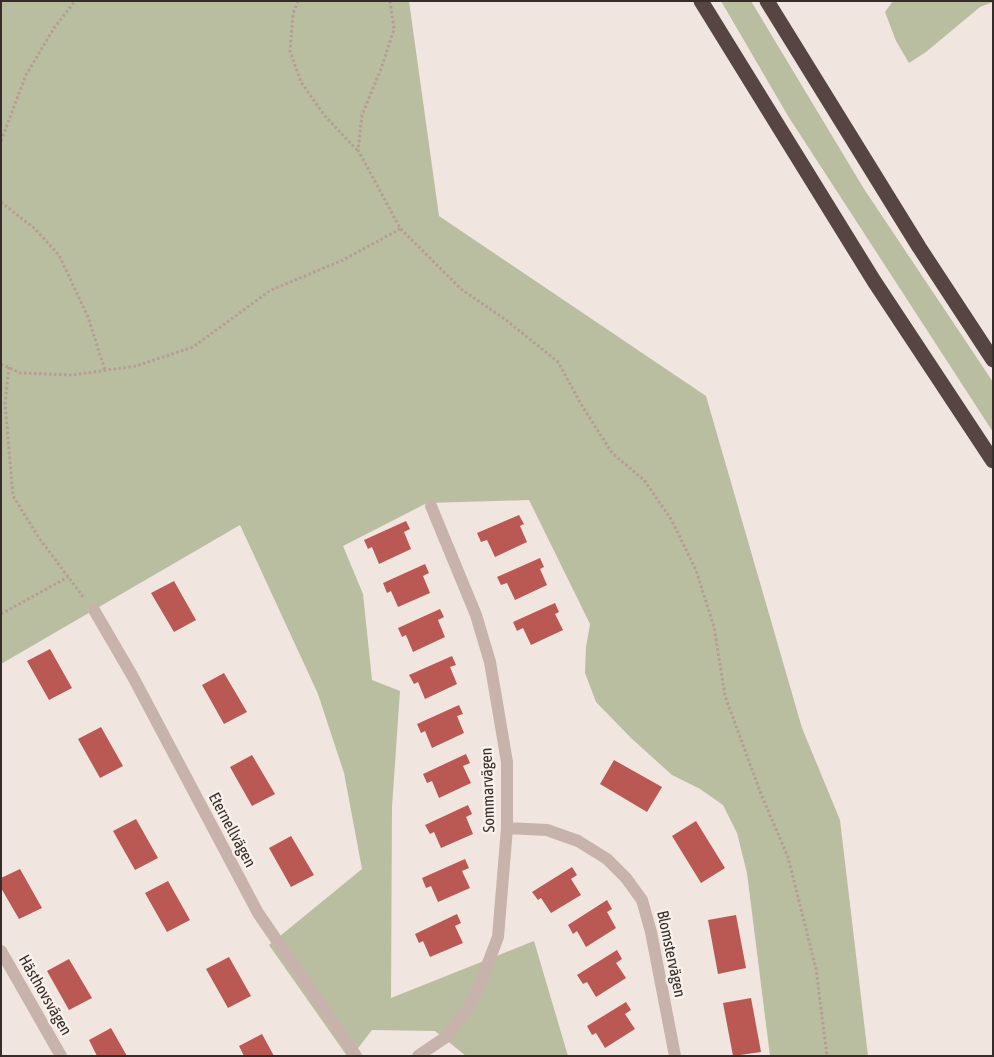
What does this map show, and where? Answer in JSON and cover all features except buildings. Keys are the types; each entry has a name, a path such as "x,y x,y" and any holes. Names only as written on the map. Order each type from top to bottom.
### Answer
{"highway":[{"path":"701,1 864,265 993,461"},
{"path":"767,1 899,215 993,360"}],"street":[{"name":"Sommarvägen","path":"418,1056 446,1037 466,1011 479,987 498,937 507,828 506,762 490,662 476,615 431,506"},
{"name":"Eternellvägen","path":"94,610 134,677 258,913 356,1056"},
{"name":"Blomstervägen","path":"507,828 547,830 578,841 607,859 626,878 642,900 651,932 675,1056"},
{"name":"Hästhovsvägen","path":"1,951 61,1056"}],"path":[{"path":"1,140 26,75 54,28 75,1"},
{"path":"298,1 294,14 290,51 301,82 325,116 358,150 400,228 461,289 506,320 558,362 612,454 644,480 671,519 696,570 714,627 725,696 761,794 788,857 816,969 827,1056"},
{"path":"358,150 362,115 381,69 394,29 390,1"},
{"path":"1,202 35,229 59,255 88,317 105,370"},
{"path":"1,364 20,373 63,374 136,366 193,347 271,290 343,260 400,228"},
{"path":"9,367 4,404 14,496 39,538 94,610"},
{"path":"1,614 68,577"}],"green space":[{"path":"1,1 409,1 439,216 706,396 802,728 840,820 868,1056 770,1056 747,873 737,833 723,805 700,789 672,775 631,738 596,702 585,673 586,647 590,624 529,500 427,503 343,546 363,594 372,680 400,691 392,807 391,998 534,941 568,1056 466,1056 435,1031 372,1030 352,1056 347,1056 269,945 362,869 344,773 318,694 240,525 1,664"},
{"path":"721,1 751,1 864,189 993,382 993,432 788,116"},
{"path":"893,1 993,2 980,7 926,52 909,63 896,41 885,12"}]}
